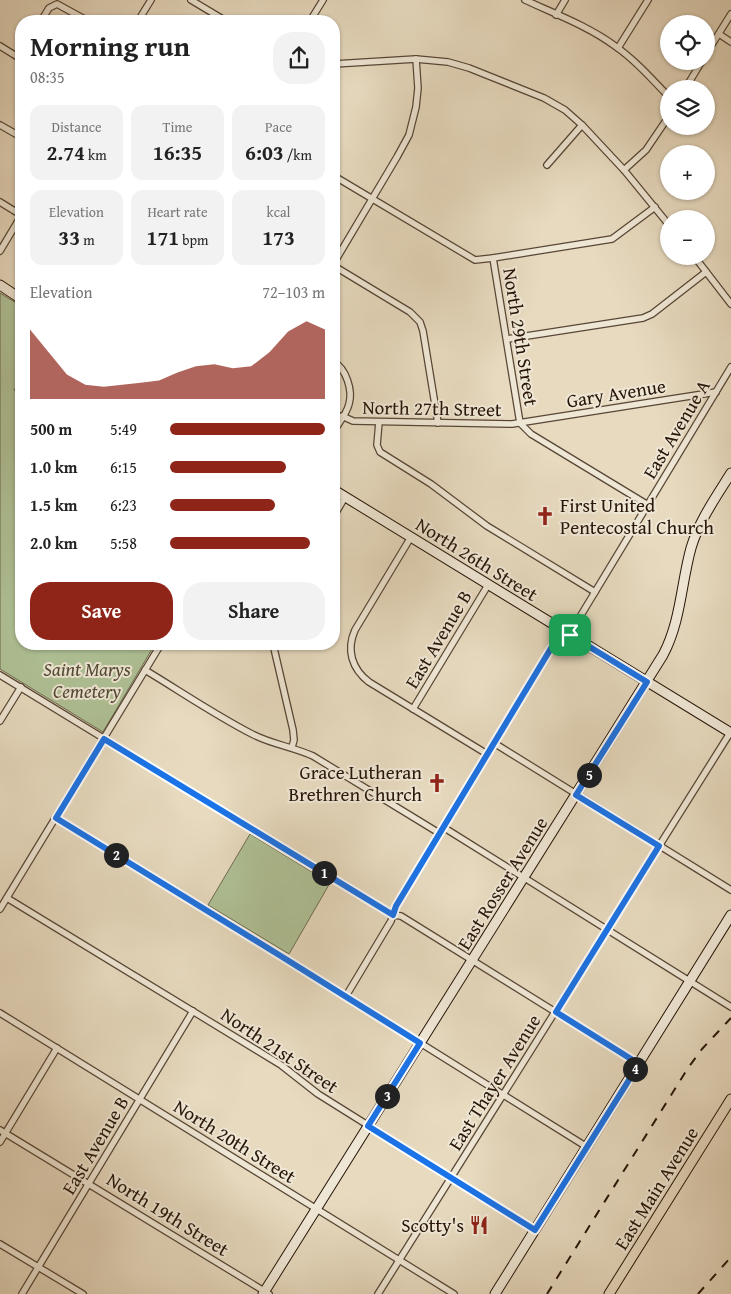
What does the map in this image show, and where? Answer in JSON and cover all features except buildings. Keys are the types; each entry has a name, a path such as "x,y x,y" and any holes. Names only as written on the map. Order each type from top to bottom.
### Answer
{"main road":[{"name":"East Main Avenue","path":"609,1294 731,1099"}],"street":[{"path":"142,15 151,0"},
{"path":"191,0 216,15"},
{"path":"314,15 323,0"},
{"path":"525,0 599,36 618,48 660,88"},
{"path":"556,15 565,0"},
{"path":"618,48 648,0"},
{"path":"45,15 49,8 54,5 60,5 78,15"},
{"path":"715,40 731,14"},
{"path":"719,34 731,42"},
{"path":"0,46 15,54"},
{"path":"340,254 401,151 412,126 417,98 416,60"},
{"path":"340,64 416,60 440,61 462,66 530,91 558,106 582,126 624,170 660,213"},
{"path":"0,125 15,134"},
{"path":"547,165 582,126"},
{"path":"624,170 646,150 660,129"},
{"name":"North 29th Street","path":"340,180 470,258 480,260 493,258 520,423"},
{"path":"0,202 15,211"},
{"path":"493,258 612,239 655,207"},
{"path":"0,251 15,225"},
{"path":"701,265 731,304"},
{"path":"340,268 410,312 420,322 423,330 438,423"},
{"path":"507,339 643,318 652,314 706,272"},
{"path":"0,286 15,295"},
{"path":"340,367 344,371 350,397 348,407 340,420"},
{"name":"East Avenue A","path":"346,996 393,915 396,906 487,754 566,632 595,592 731,367"},
{"name":"Gary Avenue","path":"520,423 716,392"},
{"name":"North 27th Street","path":"342,416 353,421 520,423 531,434 648,505"},
{"path":"379,422 378,450 426,481 482,522 595,592"},
{"name":"East Rosser Avenue","path":"266,1293 316,1209 667,648 675,627 689,558 696,534 731,473"},
{"name":"North 26th Street","path":"340,494 731,733"},
{"path":"340,506 345,497"},
{"path":"410,537 352,636 350,650 353,663 365,679 487,754"},
{"name":"East Avenue B","path":"414,709 488,585"},
{"path":"0,909 157,650"},
{"path":"274,650 293,730 294,740 292,748"},
{"path":"145,670 251,734 313,756 440,833"},
{"path":"0,675 393,915 402,916 639,1064"},
{"path":"0,721 21,688"},
{"name":"East Thayer Avenue","path":"378,1294 731,733"},
{"path":"494,743 731,890"},
{"path":"56,818 587,1146"},
{"path":"443,827 731,1006"},
{"name":"North 21st Street","path":"7,898 281,1065 318,1094 535,1230"},
{"path":"495,1294 731,915"},
{"name":"East Avenue B","path":"22,1294 193,1011"},
{"name":"North 20th Street","path":"0,1013 454,1294"},
{"path":"0,1142 3,1132 57,1048"},
{"name":"North 19th Street","path":"3,1132 90,1183 266,1293"},
{"path":"0,1244 83,1294"}],"green space":[{"name":"Saint Marys Cemetery","path":"0,293 15,302 15,650 151,650 103,732 0,669"},
{"path":"250,834 330,883 289,954 208,905"}],"railway":[{"path":"547,1294 688,1068 702,1049 731,1018"},
{"path":"698,1294 731,1257"}],"place":[{"name":"First United Pentecostal Church","path":"545,516"},
{"name":"Grace Lutheran Brethren Church","path":"437,783"},
{"name":"Scotty's","path":"479,1225"}],"route":[{"path":"562,630 570,635 647,682 576,795 659,846 556,1012 639,1064 535,1230 368,1126 420,1043 56,818 104,739 393,915 396,906 562,630"}]}
